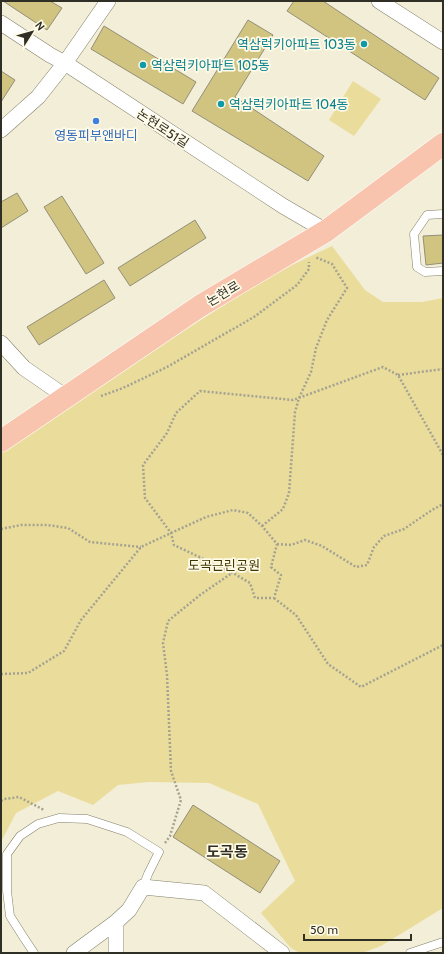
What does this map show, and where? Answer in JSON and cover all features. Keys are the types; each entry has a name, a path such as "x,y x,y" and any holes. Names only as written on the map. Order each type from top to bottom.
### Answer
{"main road":[{"name":"논현로","path":"1,441 200,306 326,231 443,144"}],"street":[{"path":"2,128 38,97 65,63 108,1"},
{"path":"379,1 443,42"},
{"name":"논현로51길","path":"1,23 65,63 283,206 326,231"},
{"path":"1,343 24,368 66,397"},
{"path":"74,953 116,922 129,910 143,888 204,893 282,953"},
{"path":"116,922 116,953"}],"lane":[{"path":"443,214 427,215 414,234 417,267 425,272 443,271"},
{"path":"34,953 10,916 7,891 7,854 20,836 38,824 59,818 87,819 127,832 159,852 143,888"},
{"path":"410,953 443,942"}],"path":[{"path":"96,398 123,388 167,367 254,317 297,285 308,269 310,256 332,264 347,288 326,320 316,348 311,372 299,398 295,412 289,493 283,509 262,526"},
{"path":"443,455 398,375 383,367 293,400 200,391 176,413 167,433 143,465 145,498 171,533 174,544 233,572 250,583 256,598 274,598 296,615 328,664 360,687 443,645"},
{"path":"398,375 443,369"},
{"path":"1,674 28,673 64,651 81,620 141,548 206,517 233,510 248,513 262,526 277,544 291,545 305,540 322,546 356,567 367,565 374,547 384,536 404,529 443,504"},
{"path":"1,528 21,525 47,525 68,528 90,542 141,548"},
{"path":"274,598 281,575 271,567 277,544"},
{"path":"159,852 170,836 181,800 171,771 167,675 163,644 168,621 200,594 233,572"},
{"path":"1,801 4,799 19,797 59,818"}],"green space":[{"path":"353,81 381,99 354,136 329,120"},
{"name":"도곡근린공원","path":"332,246 365,290 383,302 422,302 443,298 443,908 381,946 362,953 300,953 291,948 261,913 295,881 258,804 209,783 149,782 118,785 93,805 58,791 16,813 1,842 1,448 249,289 292,265"}],"building":[{"path":"3,1 50,1 62,8 47,30"},
{"name":"역삼럭키아파트 103동","path":"294,1 323,1 439,78 425,100 287,11"},
{"name":"역삼럭키아파트 104동","path":"248,20 273,35 235,97 324,156 308,181 192,111"},
{"name":"역삼럭키아파트 105동","path":"104,26 196,82 183,104 91,49"},
{"path":"1,71 15,80 1,102"},
{"path":"17,193 28,211 1,228 1,202"},
{"path":"62,196 104,263 86,274 44,207"},
{"path":"195,220 206,238 130,286 118,268"},
{"path":"443,235 443,263 426,265 423,236"},
{"path":"104,280 115,298 39,345 27,327"},
{"path":"193,805 280,861 260,893 173,837"}],"place":[{"name":"역삼럭키아파트 103동","path":"364,44"},
{"name":"역삼럭키아파트 105동","path":"143,65"},
{"name":"역삼럭키아파트 104동","path":"221,104"},
{"name":"영동피부앤바디","path":"96,121"}],"district":[{"name":"도곡동","path":"227,852"}]}
